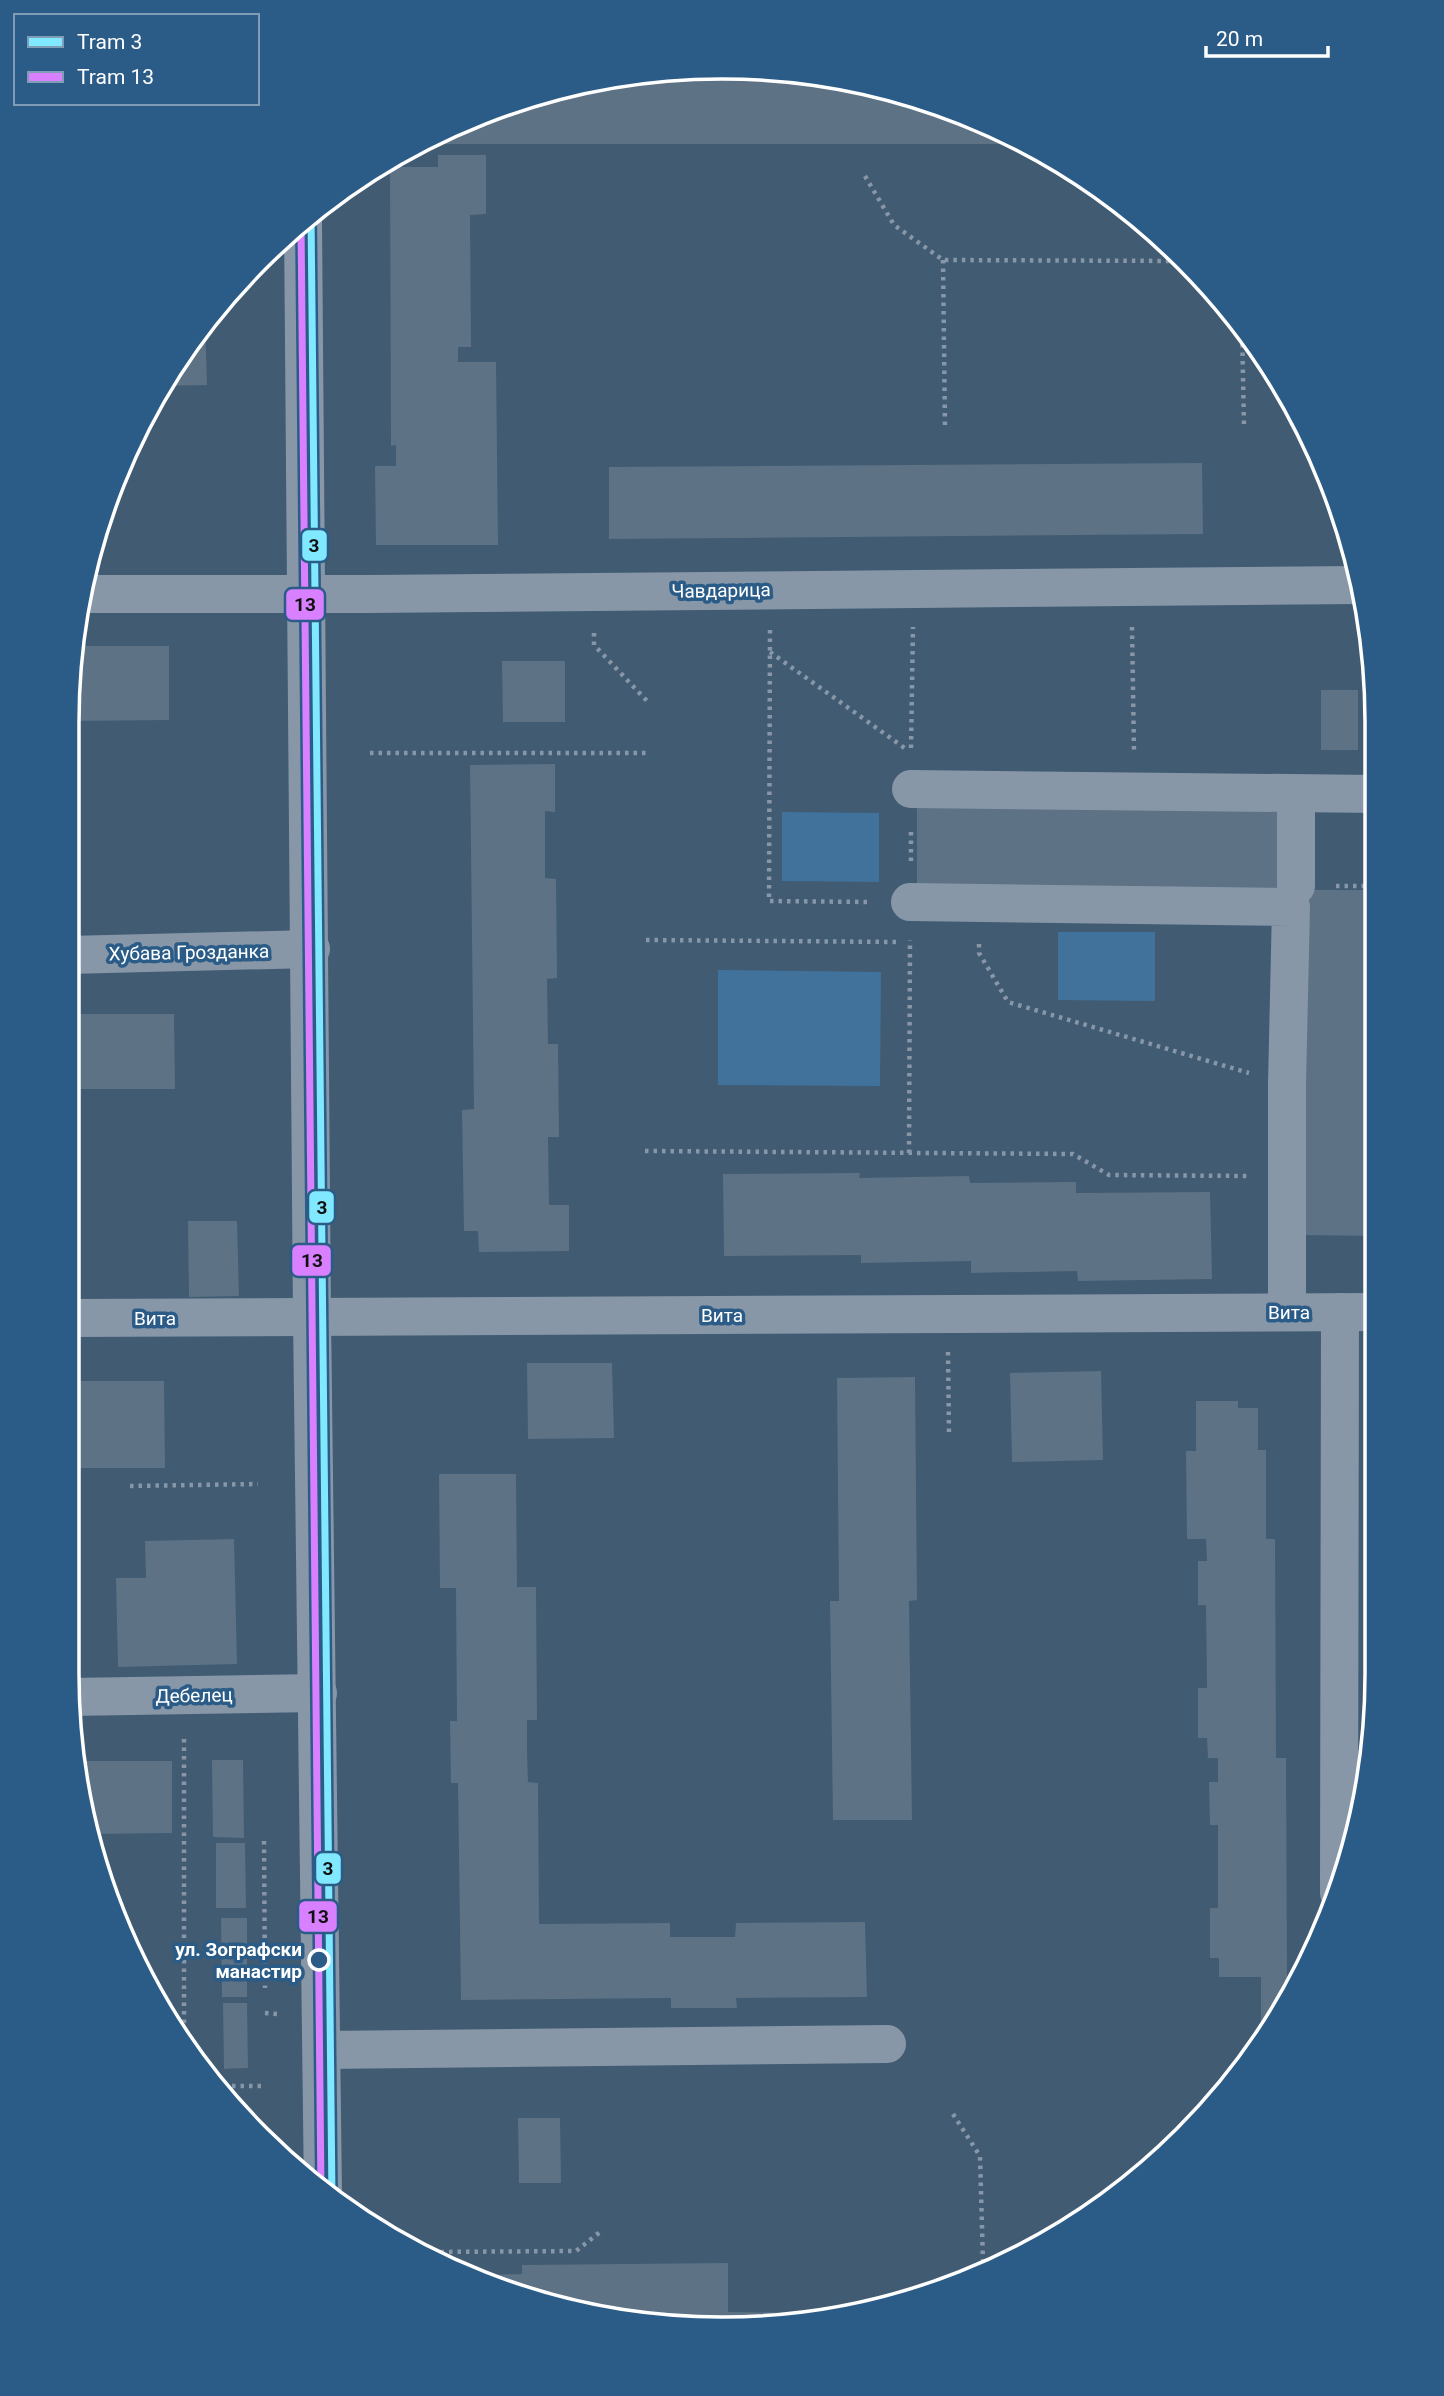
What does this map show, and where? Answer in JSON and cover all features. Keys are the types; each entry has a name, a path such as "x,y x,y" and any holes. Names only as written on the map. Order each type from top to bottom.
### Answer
{"street":[{"path":"303,234 312,1317 323,2178"},
{"name":"Чавдарица","path":"92,594 1350,585"},
{"path":"911,789 1365,794"},
{"path":"1296,794 1296,886"},
{"path":"910,902 1291,907 1286,1176 1287,1312"},
{"name":"Хубава Грозданка","path":"79,955 311,949"},
{"path":"1340,1849 1358,1312"},
{"name":"Вита","path":"79,1318 1358,1312"},
{"name":"Дебелец","path":"80,1697 318,1693"},
{"path":"322,2050 887,2044"}],"path":[{"path":"865,176 894,225 943,260 1171,261"},
{"path":"943,260 945,427"},
{"path":"1242,344 1244,425"},
{"path":"1131,586 1134,791"},
{"path":"770,652 911,752 913,589"},
{"path":"770,590 769,901 910,902"},
{"path":"593,592 594,645 648,702"},
{"path":"370,753 647,753"},
{"path":"909,1153 911,789"},
{"path":"980,903 979,953 1008,1002 1287,1084"},
{"path":"646,940 910,943"},
{"path":"645,1151 1073,1154 1109,1175 1286,1176"},
{"path":"947,1314 948,1432"},
{"path":"130,1486 258,1484"},
{"path":"184,1695 184,2026"},
{"path":"264,1841 265,1988"},
{"path":"265,2013 278,2014"},
{"path":"228,2086 266,2086"},
{"path":"953,2114 980,2156 983,2261"},
{"path":"439,2252 576,2250 600,2232"}],"shaded area":[{"path":"782,812 879,813 879,882 782,881"},
{"path":"1058,932 1155,932 1155,1001 1058,1000"},
{"path":"718,970 881,972 880,1086 718,1085"}],"building":[{"path":"722,79 806,84 847,91 929,113 1005,144 439,144 515,113 597,91 638,84"},
{"path":"438,155 486,155 486,214 470,215 471,347 458,347 458,362 496,362 498,545 376,545 375,466 396,466 396,445 391,446 390,171 397,167 438,167"},
{"path":"205,339 207,385 174,386"},
{"path":"1202,463 1203,534 609,539 609,467"},
{"path":"83,646 169,646 169,720 79,721"},
{"path":"502,661 565,661 565,722 503,722"},
{"path":"1321,690 1358,690 1358,750 1321,750"},
{"path":"555,764 555,812 545,811 545,878 556,879 557,978 547,979 548,1044 558,1044 559,1137 548,1137 549,1205 569,1205 569,1251 479,1252 478,1231 464,1231 462,1110 474,1109 470,765"},
{"path":"917,800 1290,803 1289,890 917,887"},
{"path":"1302,890 1365,890 1365,1236 1300,1235"},
{"path":"79,1014 174,1014 175,1089 79,1089"},
{"path":"860,1173 859,1178 969,1176 970,1183 1076,1182 1076,1193 1210,1192 1212,1279 1078,1281 1077,1271 971,1273 971,1261 861,1263 861,1255 724,1256 723,1174"},
{"path":"188,1221 237,1221 239,1296 189,1297"},
{"path":"527,1363 612,1363 614,1438 528,1439"},
{"path":"1101,1371 1103,1460 1012,1462 1010,1373"},
{"path":"915,1377 917,1600 909,1601 912,1820 833,1820 830,1601 839,1601 837,1378"},
{"path":"79,1381 164,1381 165,1468 79,1468"},
{"path":"1196,1401 1238,1401 1238,1408 1258,1408 1258,1450 1266,1450 1266,1539 1275,1539 1276,1758 1286,1758 1287,1977 1289,1977 1261,2025 1261,1977 1219,1977 1219,1958 1210,1958 1210,1908 1218,1908 1218,1825 1210,1825 1209,1782 1218,1782 1218,1758 1208,1758 1207,1738 1198,1738 1198,1688 1207,1688 1206,1605 1198,1605 1198,1561 1207,1561 1206,1539 1187,1539 1186,1451 1196,1451"},
{"path":"439,1474 516,1474 517,1587 536,1587 537,1720 527,1720 527,1751 528,1782 538,1783 539,1924 670,1923 670,1937 735,1937 736,1923 865,1922 867,1997 736,1998 737,2008 671,2008 671,1998 461,2000 458,1783 451,1783 450,1721 457,1721 456,1588 440,1588"},
{"path":"234,1539 237,1664 118,1667 116,1578 146,1578 145,1541"},
{"path":"212,1760 243,1760 244,1838 213,1837"},
{"path":"85,1761 172,1761 172,1833 100,1834"},
{"path":"216,1843 245,1843 246,1908 216,1908"},
{"path":"221,1918 247,1918 247,1997 222,1997"},
{"path":"223,2003 247,2003 248,2068 224,2069"},
{"path":"518,2118 560,2118 561,2183 519,2183"},
{"path":"728,2263 728,2312 798,2313 722,2317 638,2312 556,2295 494,2275 522,2274 522,2265"}],"tram line":[{"name":"3","path":"311,227 332,2185"},
{"name":"13","path":"301,235 321,2177"}],"place":[{"name":"ул. Зографски манастир","path":"319,1960"}]}
